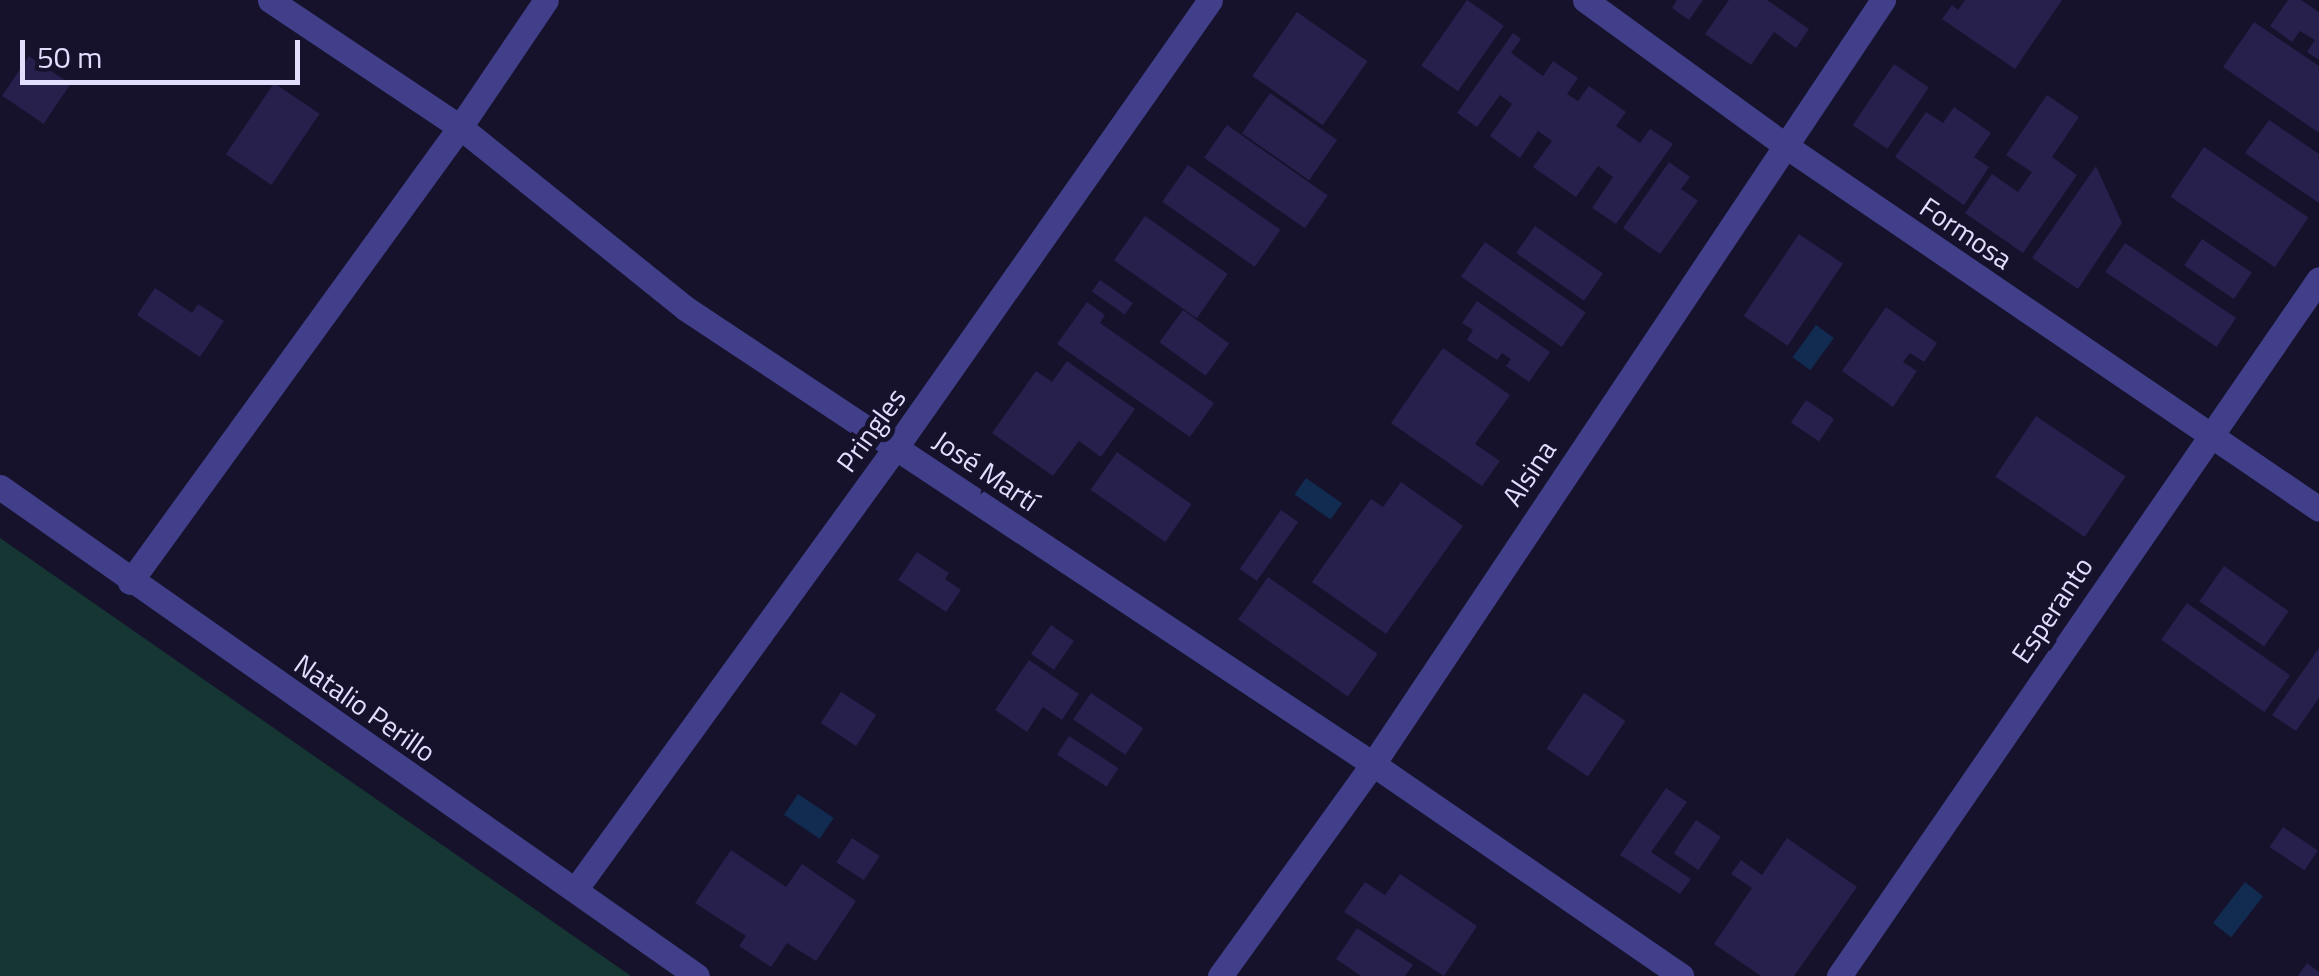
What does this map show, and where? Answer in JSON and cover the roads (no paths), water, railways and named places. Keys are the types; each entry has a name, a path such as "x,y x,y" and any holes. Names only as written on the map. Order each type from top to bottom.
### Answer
{"street":[{"name":"José Martí","path":"270,0 460,126 685,308 1372,764 1681,976"},
{"path":"130,582 460,126 546,0"},
{"name":"Pringles","path":"575,890 896,447 1210,0"},
{"name":"Formosa","path":"1585,0 1783,144 2319,510"},
{"name":"Alsina","path":"1220,976 1372,764 1783,144 1883,0"},
{"name":"Esperanto","path":"1839,976 2319,279"},
{"name":"Natalio Perillo","path":"0,488 697,976"}],"water":[{"path":"1816,325 1834,338 1810,370 1792,357"},
{"path":"1306,478 1342,503 1331,520 1295,494"},
{"path":"798,794 834,818 820,839 784,815"},
{"path":"2245,882 2263,896 2231,937 2213,923"}]}
